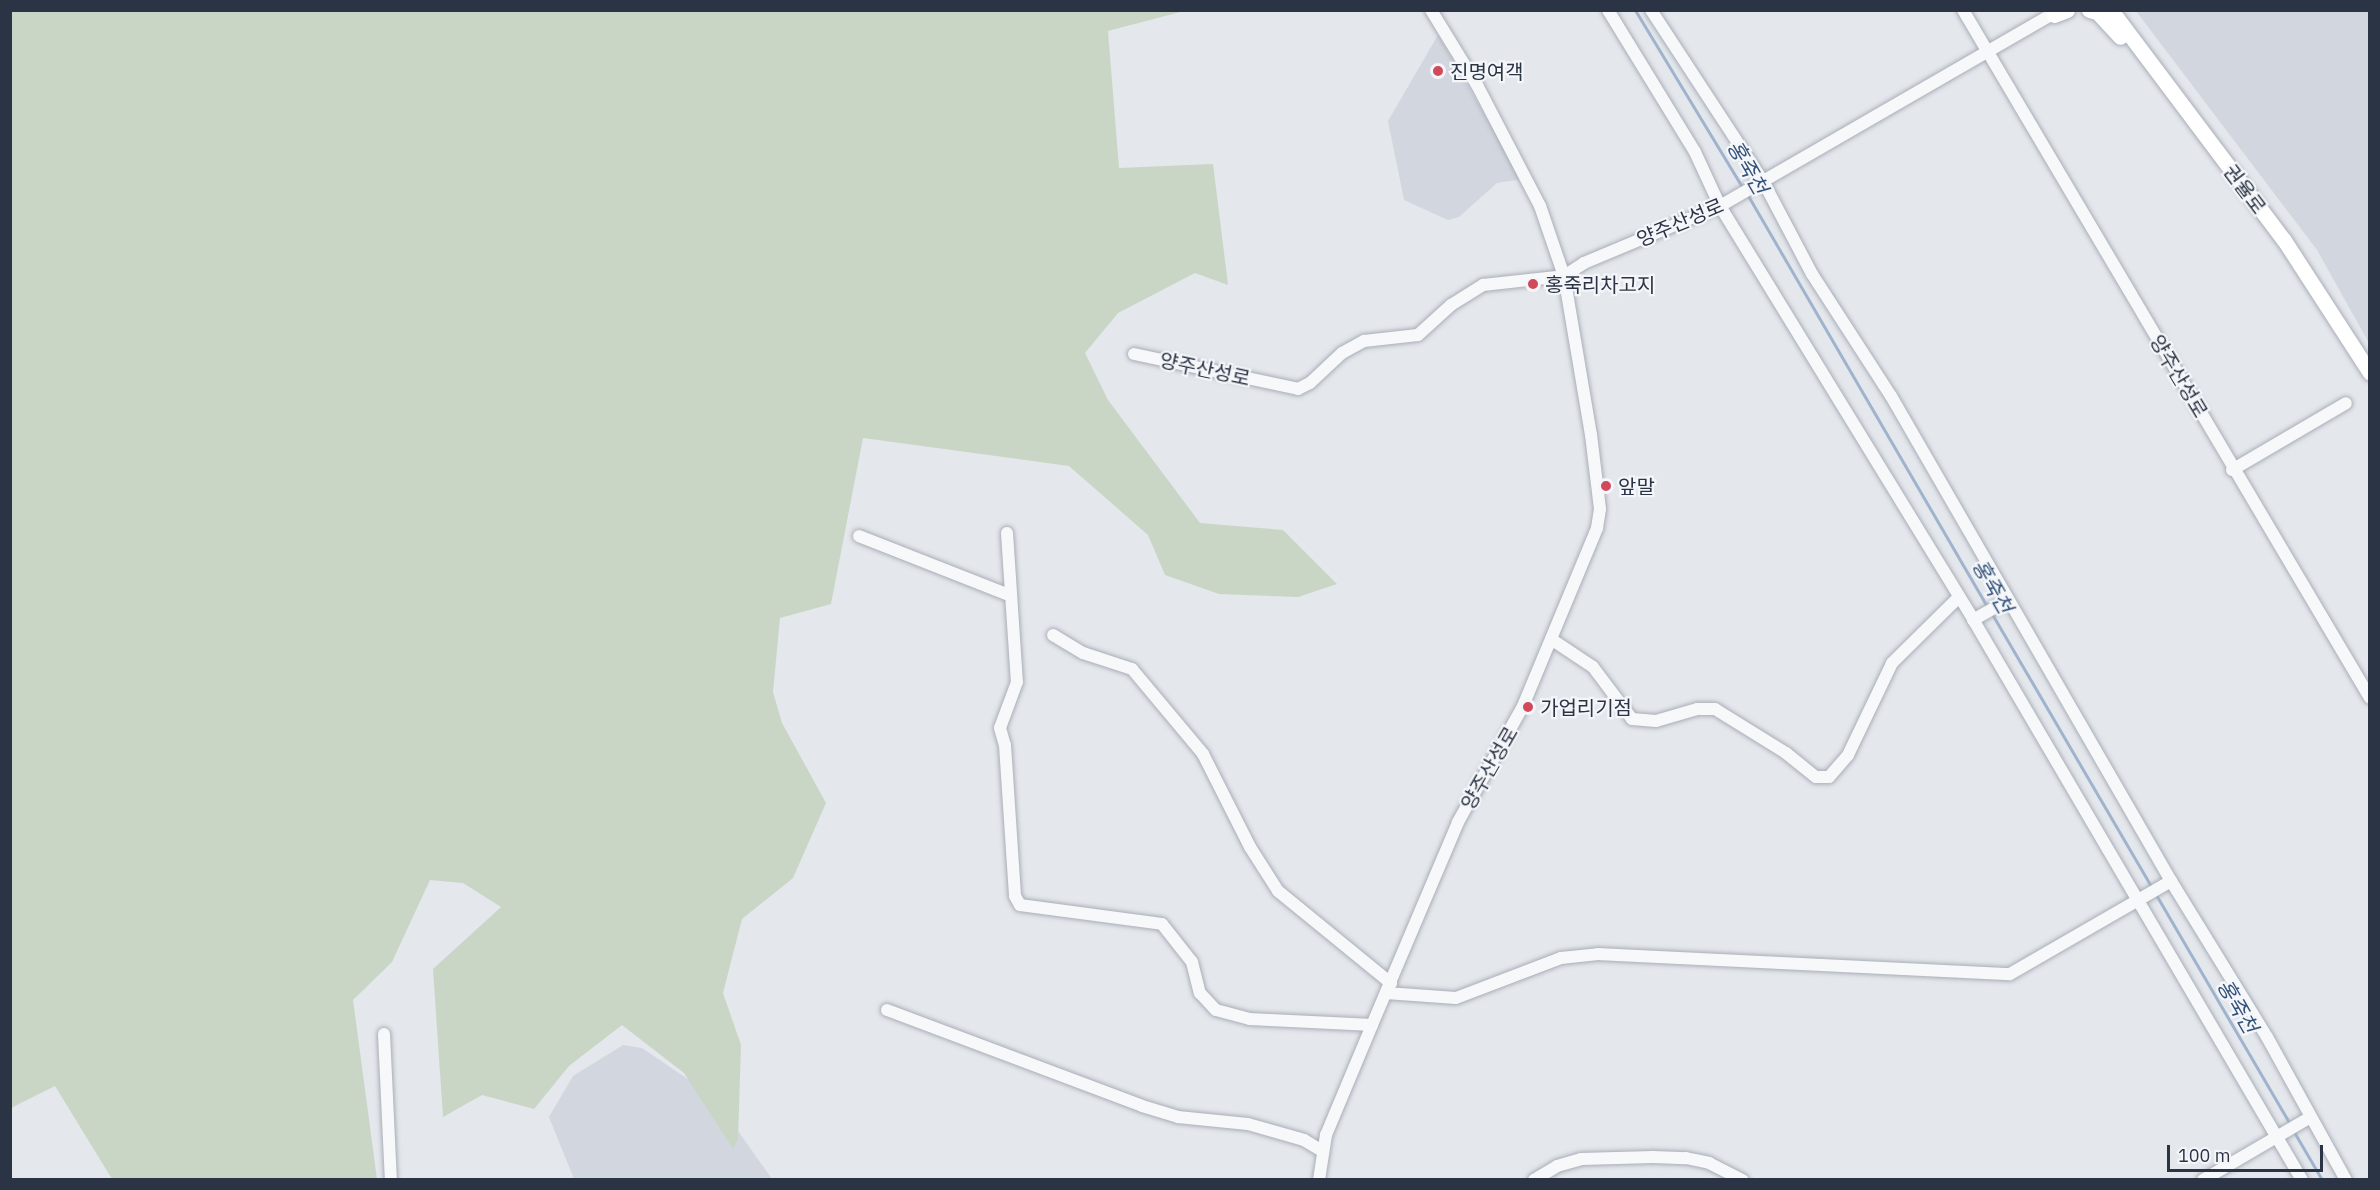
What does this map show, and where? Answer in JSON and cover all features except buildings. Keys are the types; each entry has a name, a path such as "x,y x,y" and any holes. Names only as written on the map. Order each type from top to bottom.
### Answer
{"main road":[{"path":"2089,10 2097,12 2125,43 2142,53"},
{"name":"권율로","path":"2111,10 2284,240 2370,373"}],"street":[{"name":"양주산성로","path":"1319,1179 1322,1151 1372,1025 1458,822 1508,740 1597,528 1600,509 1592,435 1564,276 1540,206 1477,85 1431,10"},
{"path":"1608,10 1695,152 1720,206 1973,620 2136,902 2302,1179"},
{"path":"1651,10 1812,274 1891,396 2170,881 2267,1037 2309,1118 2346,1179"},
{"path":"1963,10 1987,53"},
{"name":"양주산성로","path":"1134,354 1298,389 1310,383 1342,352 1364,340 1418,335 1451,305 1483,285 1564,276 1584,263 1720,206 1760,186 2059,12"},
{"name":"양주산성로","path":"1987,53 2232,470 2370,699"},
{"path":"2232,470 2346,404"},
{"path":"1007,533 1017,682 1000,728 1005,745 1015,896 1020,905 1162,924 1192,962 1200,993 1216,1010 1250,1019 1372,1025"},
{"path":"860,536 1011,596"},
{"path":"1551,639 1593,667 1632,719 1656,721 1697,709 1715,709 1744,724 1816,777 1829,777 1848,755 1892,663 1959,597"},
{"path":"1973,620 2008,600"},
{"path":"1053,635 1083,653 1132,669 1203,754 1250,847 1278,891 1389,988 1456,998 1561,958 1598,954 2010,974 2170,881"},
{"path":"887,1010 1142,1106 1178,1117 1248,1124 1304,1140 1322,1151"},
{"path":"384,1034 392,1179"},
{"path":"2203,1179 2309,1118"},
{"path":"1534,1179 1557,1166 1581,1159 1664,1157 1709,1163 1743,1179"}],"shaded area":[{"path":"2136,11 2369,11 2369,343 2317,250"},
{"path":"1438,35 1522,179 1497,183 1459,217 1448,220 1404,200 1388,121"},
{"path":"623,1045 642,1048 714,1097 772,1179 574,1179 549,1117 573,1076"}],"green space":[{"path":"11,10 1184,11 1108,31 1119,168 1213,164 1228,285 1195,273 1118,313 1085,353 1108,400 1200,523 1283,530 1337,584 1298,597 1219,594 1165,575 1148,535 1069,466 863,438 831,604 780,618 773,692 782,723 826,803 793,878 742,919 723,993 741,1045 738,1139 733,1149 684,1073 622,1025 569,1066 534,1109 482,1095 443,1117 433,969 501,907 463,883 430,880 392,962 353,1000 377,1179 112,1179 55,1086 11,1108"}],"waterway":[{"name":"홍죽천","path":"1635,10 1743,188"},
{"name":"홍죽천","path":"1747,194 1988,608"},
{"name":"홍죽천","path":"1992,614 2152,888"},
{"name":"홍죽천","path":"2155,893 2291,1126"},
{"name":"홍죽천","path":"2294,1132 2322,1180"}],"place":[{"name":"진명여객","path":"1438,71"},
{"name":"홍죽리차고지","path":"1533,284"},
{"name":"앞말","path":"1606,486"},
{"name":"가업리기점","path":"1528,707"}]}
